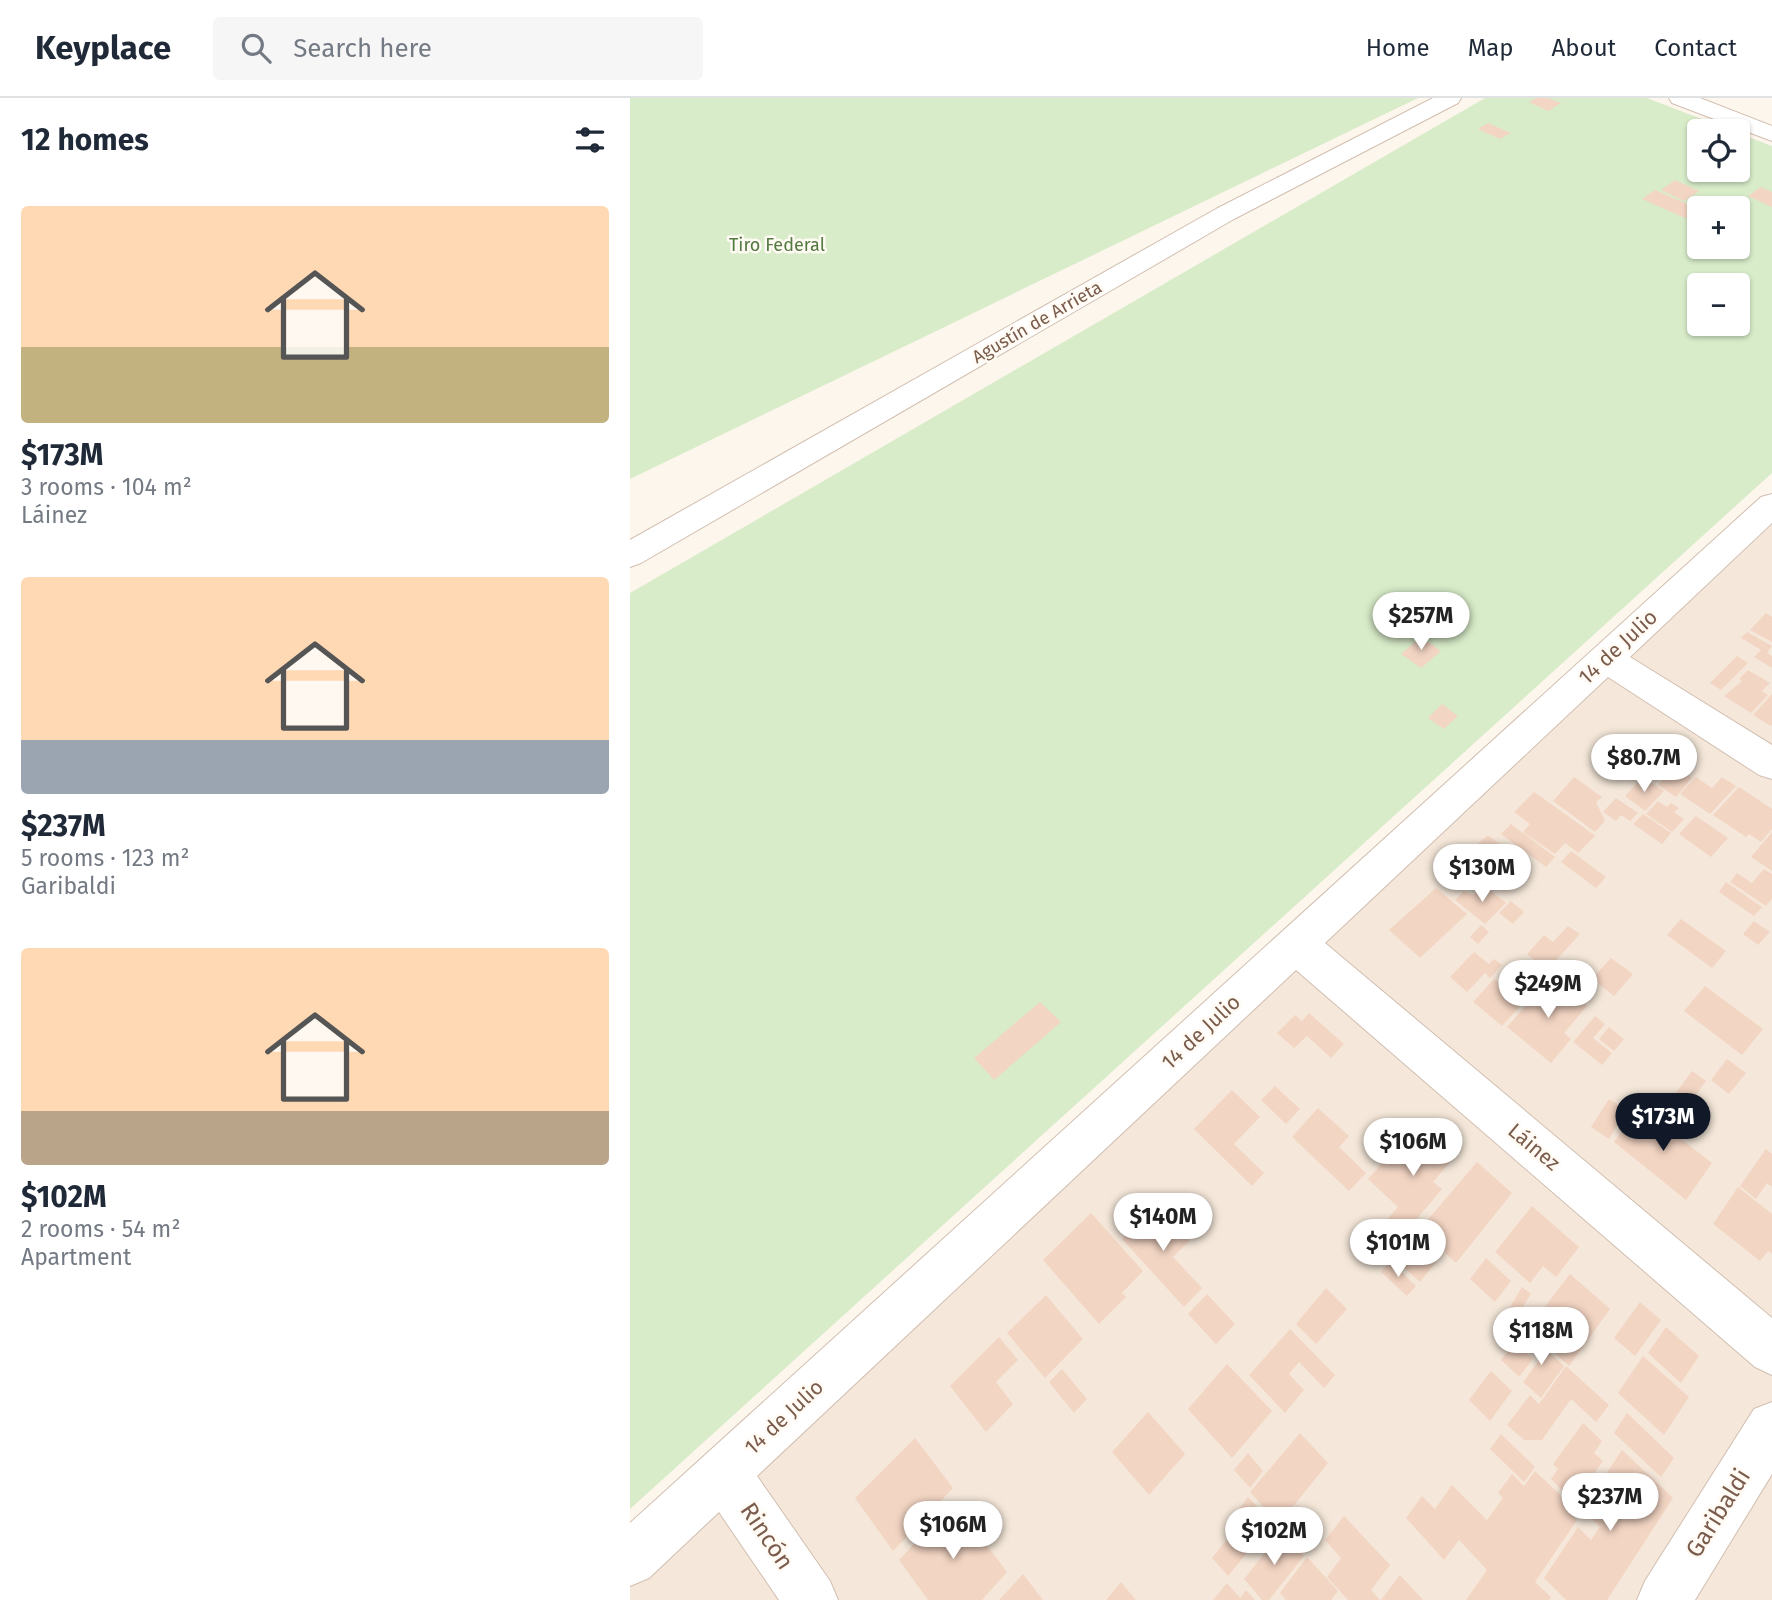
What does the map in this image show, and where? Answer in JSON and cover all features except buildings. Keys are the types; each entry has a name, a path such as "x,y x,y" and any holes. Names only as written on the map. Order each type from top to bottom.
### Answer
{"street":[{"name":"Agustín de Arrieta","path":"630,555 1225,214 1450,98"},
{"path":"1680,98 1772,134"},
{"name":"14 de Julio","path":"630,1559 1772,505"},
{"path":"1606,659 1772,764"},
{"name":"Láinez","path":"1296,944 1772,1350"},
{"name":"Garibaldi","path":"1664,1600 1772,1427"},
{"name":"Rincón","path":"723,1473 811,1600"}],"shaded area":[{"path":"1772,505 1772,1600 630,1600 630,1559"}],"green space":[{"name":"Tiro Federal","path":"630,98 1418,98 630,479"},
{"path":"1485,98 1647,98 1702,119 1687,119 1687,182 1750,182 1750,138 1772,146 1772,473 630,1509 630,593"}]}
